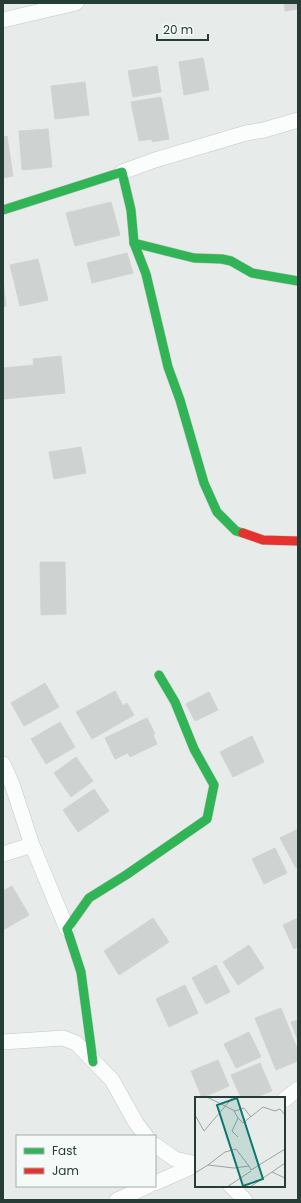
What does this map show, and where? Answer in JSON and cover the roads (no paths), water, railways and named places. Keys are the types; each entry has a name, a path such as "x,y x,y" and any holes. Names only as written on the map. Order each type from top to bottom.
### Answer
{"street":[{"path":"3,20 76,3"},
{"path":"3,210 155,160 246,133 264,130 298,120"},
{"path":"122,172 131,210 134,243 146,274 168,367 180,400 204,483 217,512 236,531 263,540 298,541"},
{"path":"134,243 194,258 227,260 260,275 298,281"},
{"path":"67,929 89,898 126,875 208,819 214,785 194,749 174,702 159,674"},
{"path":"3,764 12,784 32,845 67,929 81,972 94,1062"},
{"path":"3,854 32,845"},
{"path":"3,1042 63,1038 76,1043 112,1080 136,1123 145,1135"},
{"path":"285,1099 298,1089"},
{"path":"156,1146 175,1159 195,1165"},
{"path":"156,1183 195,1165"},
{"path":"116,1200 146,1187"},
{"path":"232,1187 245,1200"}]}
